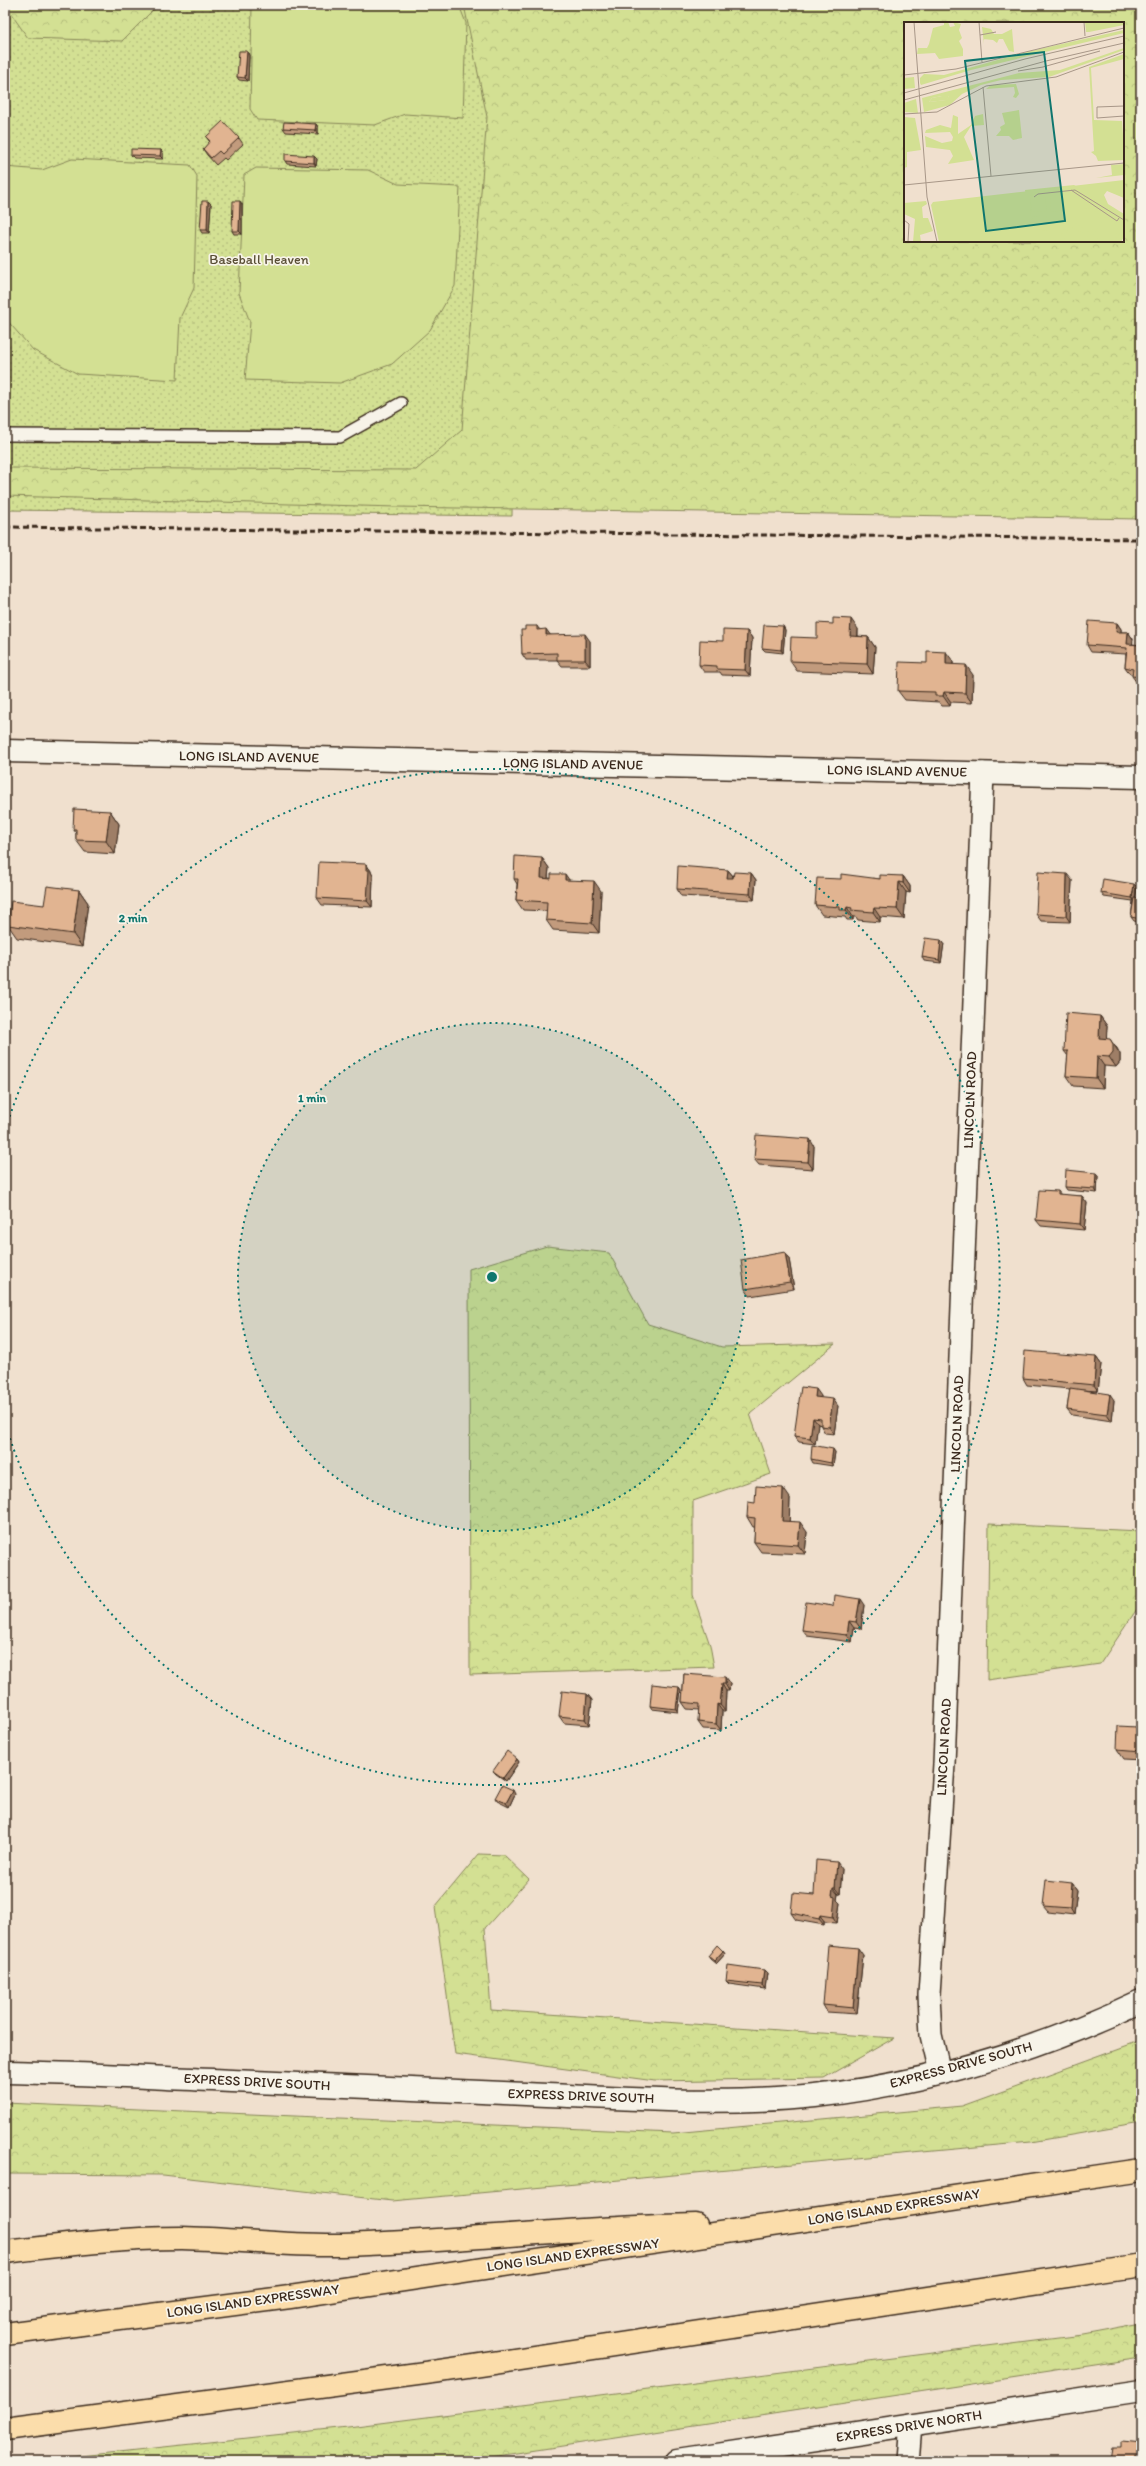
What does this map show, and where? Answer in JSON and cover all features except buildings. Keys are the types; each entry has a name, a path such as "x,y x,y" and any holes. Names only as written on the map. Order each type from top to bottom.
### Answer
{"highway":[{"name":"LONG ISLAND EXPRESSWAY","path":"5,2334 298,2296 1141,2170"},
{"path":"5,2252 143,2239 212,2240 299,2246 395,2242 617,2226 782,2224"},
{"path":"5,2429 425,2373 1141,2266"}],"main road":[{"name":"LONG ISLAND AVENUE","path":"5,751 1141,777"},
{"name":"EXPRESS DRIVE SOUTH","path":"5,2072 692,2100 777,2099 816,2096 898,2083 940,2073 1029,2048 1070,2032 1141,2000"},
{"name":"EXPRESS DRIVE NORTH","path":"677,2461 1141,2391"}],"street":[{"name":"LINCOLN ROAD","path":"940,2073 931,2035 929,1995 944,1764 983,773"},
{"path":"908,2461 911,2425"}],"lane":[{"path":"5,435 340,437 402,403"}],"green space":[{"name":"Baseball Heaven","path":"5,5 517,5 512,516 5,510"},
{"path":"5,5 158,5 122,41 28,38"},
{"path":"252,5 459,5 466,23 463,118 405,114 375,125 257,120 250,109"},
{"path":"464,5 1141,5 1141,519 396,507 5,496 5,468 416,470 462,430 487,117"},
{"path":"72,159 190,165 197,176 194,288 180,318 177,380 78,374 33,350 5,318 5,167 42,170"},
{"path":"256,168 368,170 398,184 460,187 455,286 430,330 392,364 340,383 245,380 250,322 239,293 244,175"},
{"path":"547,1246 609,1253 648,1324 722,1347 835,1344 750,1414 771,1474 693,1501 693,1595 710,1645 714,1667 470,1675 469,1269"},
{"path":"989,1524 1141,1531 1141,1603 1100,1664 987,1680"},
{"path":"479,1854 504,1855 529,1879 485,1928 491,2010 894,2038 824,2078 655,2081 455,2054 435,1907"},
{"path":"1141,2041 1141,2123 1031,2142 392,2201 163,2175 5,2174 5,2103 673,2133 962,2106"},
{"path":"1141,2323 1141,2358 464,2461 35,2461 348,2427 1082,2334"}],"railway":[{"path":"5,527 1141,539"}]}
